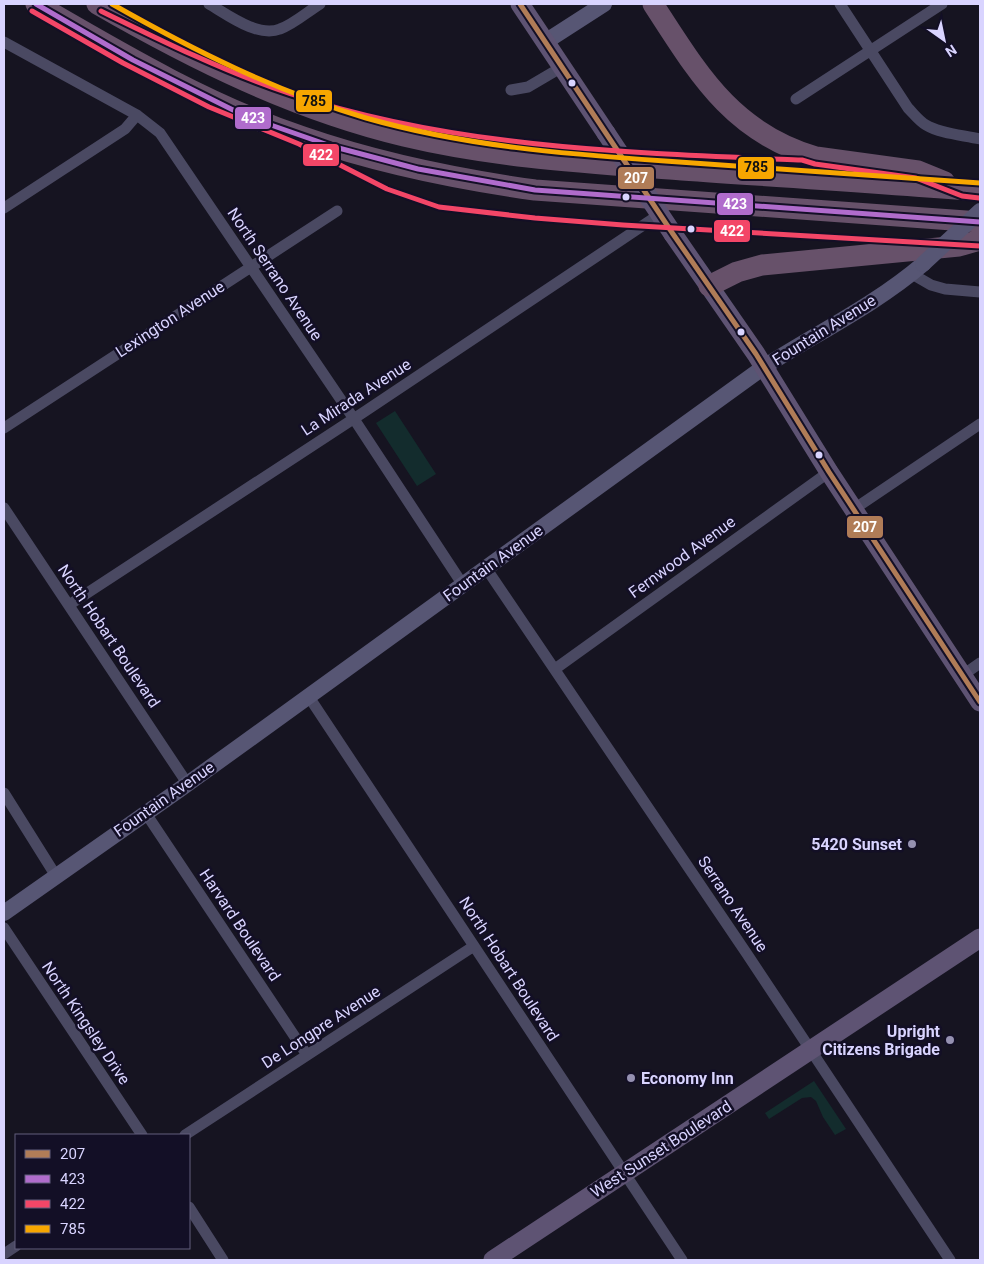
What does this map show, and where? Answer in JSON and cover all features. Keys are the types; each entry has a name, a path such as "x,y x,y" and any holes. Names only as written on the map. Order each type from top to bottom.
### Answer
{"highway":[{"path":"36,4 127,56 212,100 302,137 350,153 395,164 489,184 535,190 980,222"},
{"path":"98,4 184,52 267,90 357,123 430,141 494,153 585,163 972,190"},
{"path":"653,4 712,90 735,113 763,133 803,153 816,157 918,171 972,190"},
{"path":"709,286 737,272 762,265 959,246 980,240"}],"main road":[{"path":"520,4 764,367 829,472 980,702"},
{"name":"West Sunset Boulevard","path":"493,1260 980,938"}],"street":[{"path":"209,4 252,28 266,32 281,29 320,4"},
{"path":"545,42 604,4"},
{"path":"840,4 908,108 921,121 935,129 980,139"},
{"path":"796,98 942,4"},
{"name":"North Serrano Avenue","path":"4,42 138,115 160,132 354,419 462,585"},
{"path":"512,90 528,87 562,67"},
{"path":"4,208 125,129 138,115"},
{"name":"Lexington Avenue","path":"4,428 337,211"},
{"name":"Fountain Avenue","path":"4,913 309,696 764,367 872,301 918,269 980,212"},
{"name":"La Mirada Avenue","path":"69,605 354,419 660,214"},
{"path":"918,269 931,284 945,290 980,292"},
{"path":"854,509 980,424"},
{"name":"Fernwood Avenue","path":"555,669 829,472"},
{"name":"North Hobart Boulevard","path":"4,508 187,783"},
{"name":"Serrano Avenue","path":"486,568 811,1050 950,1260"},
{"path":"963,675 980,663"},
{"name":"North Hobart Boulevard","path":"309,696 682,1260"},
{"path":"4,793 56,876"},
{"name":"Harvard Boulevard","path":"145,812 307,1055"},
{"name":"North Kingsley Drive","path":"4,928 141,1134"},
{"name":"De Longpre Avenue","path":"187,1134 474,946"},
{"path":"190,1209 223,1260"},
{"path":"4,1254 15,1247"}],"green space":[{"path":"395,411 436,474 417,486 376,423"},
{"path":"814,1081 846,1129 835,1135 823,1117 816,1101 811,1097 802,1098 769,1119 765,1113"}],"transit line":[{"name":"423","path":"36,4 133,60 233,110 331,146 418,169 535,190 980,222"},
{"name":"785","path":"112,4 173,38 300,96 366,118 440,136 552,152 980,183"},
{"name":"207","path":"520,4 673,234 756,354 829,472 980,702"},
{"name":"422","path":"32,11 123,63 209,107 299,144 387,189 439,207 535,218 623,225 980,246"},
{"name":"422","path":"101,11 194,56 266,85 353,112 416,126 479,137 544,145 802,160 815,164 916,178 962,196 979,198"}],"place":[{"name":"5420 Sunset","path":"912,844"},
{"name":"Upright Citizens Brigade","path":"950,1040"},
{"name":"Economy Inn","path":"631,1078"}]}
